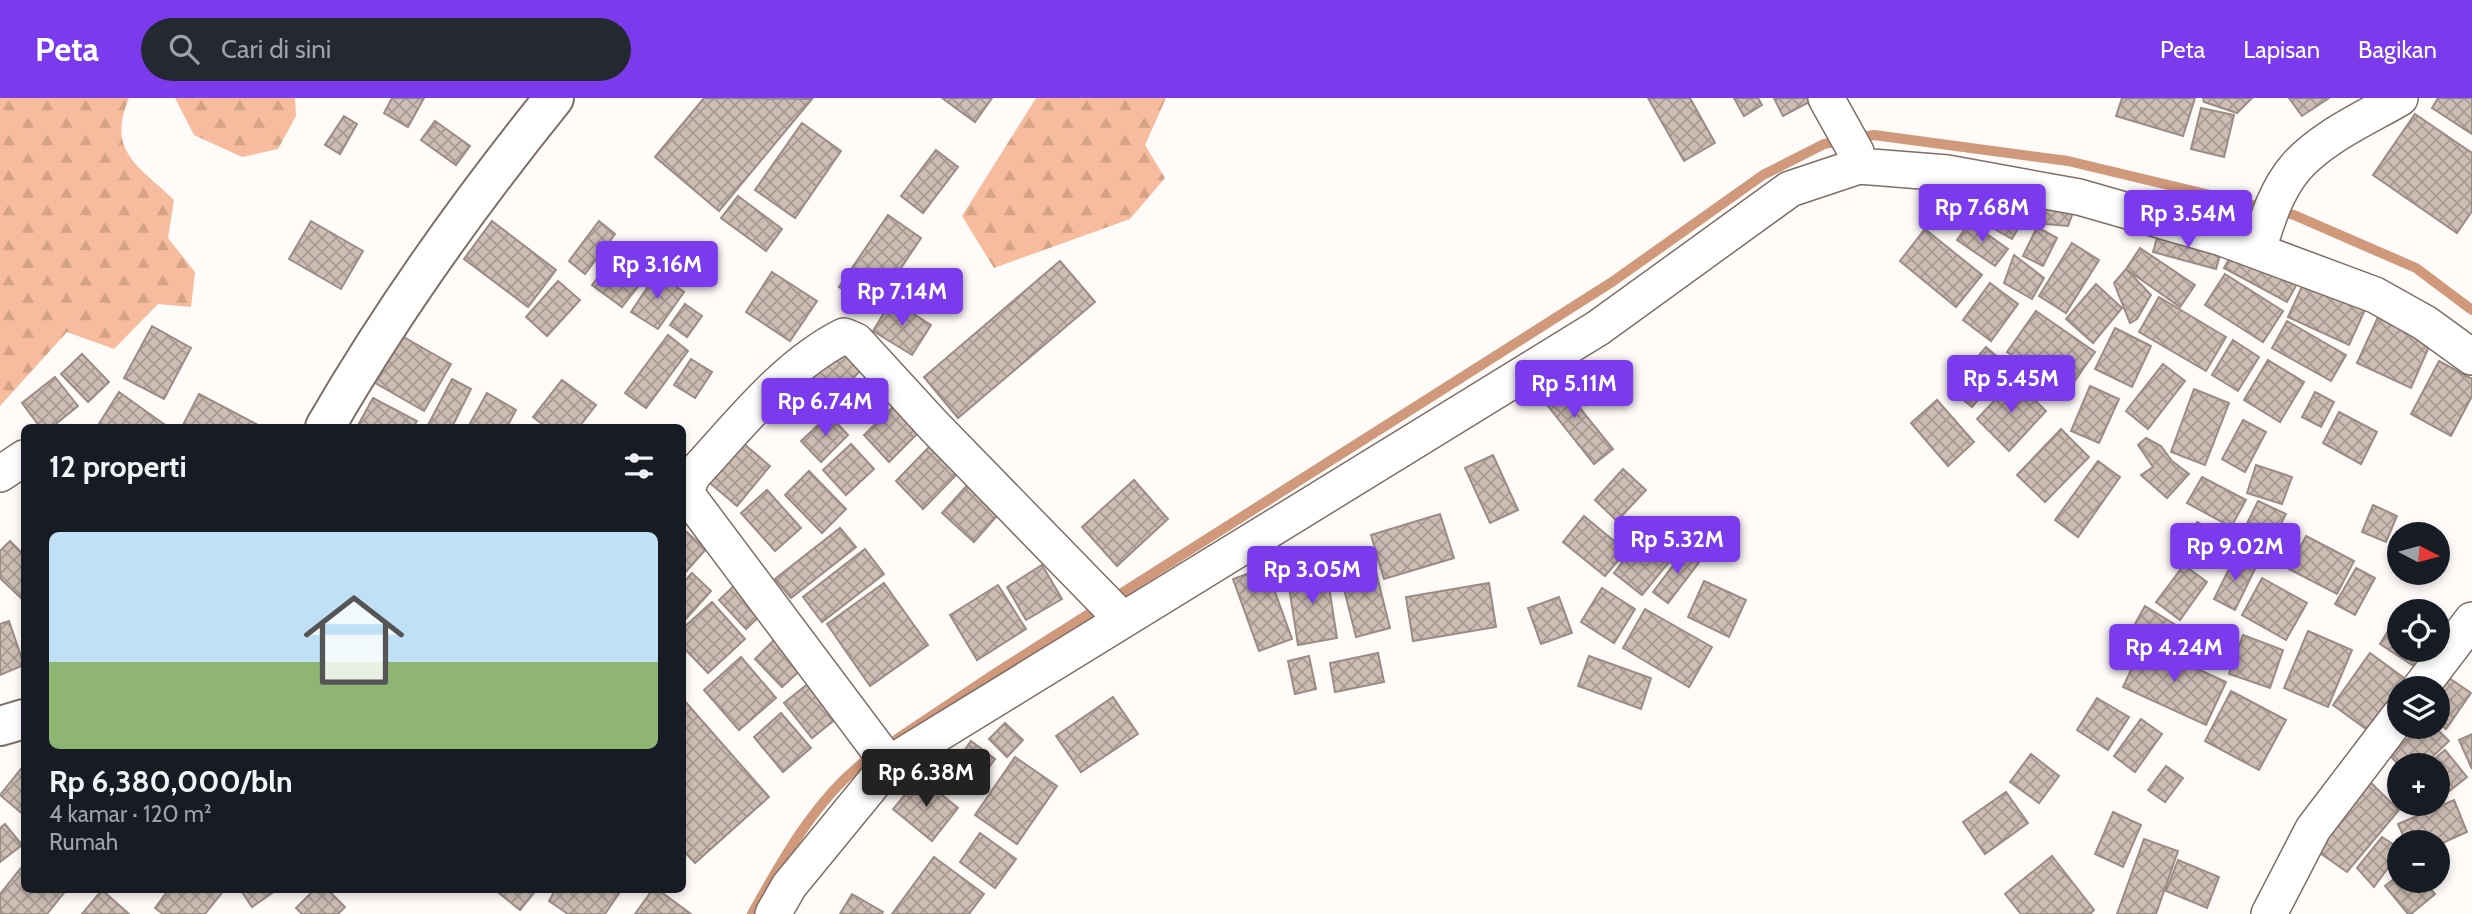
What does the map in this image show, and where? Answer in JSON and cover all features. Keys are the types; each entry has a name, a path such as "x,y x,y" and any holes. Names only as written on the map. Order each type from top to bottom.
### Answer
{"street":[{"path":"327,424 432,259 500,164 554,98"},
{"path":"1826,98 1853,150"},
{"path":"2265,227 2296,167 2324,144 2400,98"},
{"path":"773,914 878,751 1108,605 1598,328 1790,189 1853,150 1947,173 2265,227 2425,323 2472,358"},
{"path":"686,489 693,475 775,389 822,347 844,336 856,341 934,426 1108,605"},
{"path":"0,474 21,460"},
{"path":"686,496 878,751"},
{"path":"2429,676 2472,620"},
{"path":"0,726 21,720"},
{"path":"2269,914 2313,829 2387,732"}],"green space":[{"path":"0,98 129,98 121,132 124,145 138,167 174,200 168,238 195,272 191,307 158,304 114,349 67,332 0,406"},
{"path":"175,98 295,98 296,116 278,149 242,157 194,135"},
{"path":"1036,98 1166,98 1145,145 1165,178 1130,219 994,268 962,216"}],"building":[{"path":"392,98 424,98 408,127 384,113"},
{"path":"704,98 812,99 719,211 655,157"},
{"path":"942,98 992,98 975,122"},
{"path":"1648,98 1690,98 1715,143 1684,161"},
{"path":"1734,98 1758,98 1762,105 1744,116"},
{"path":"1774,98 1812,98 1813,100 1783,116"},
{"path":"2122,98 2195,98 2183,136 2116,116"},
{"path":"2203,98 2252,98 2237,113 2204,102"},
{"path":"2289,98 2329,98 2302,116"},
{"path":"2438,98 2472,98 2472,134 2432,108"},
{"path":"2201,108 2234,115 2224,157 2191,149"},
{"path":"2415,114 2472,153 2472,211 2457,233 2373,175"},
{"path":"344,116 357,124 340,154 325,145"},
{"path":"435,121 470,146 456,165 421,140"},
{"path":"802,123 841,151 795,218 755,190"},
{"path":"936,150 958,167 923,213 901,196"},
{"path":"1972,186 2030,201 2025,215 1983,192 1971,214 1967,209"},
{"path":"738,196 782,229 766,251 721,218"},
{"path":"1985,197 2023,220 2012,239 1973,217"},
{"path":"2035,198 2074,210 2068,226 2045,224 2029,216"},
{"path":"888,215 921,238 873,310 839,287"},
{"path":"311,221 363,251 341,289 289,259"},
{"path":"492,221 556,270 528,307 464,259"},
{"path":"599,221 615,234 585,274 569,261"},
{"path":"1970,222 2008,249 1995,266 1957,240"},
{"path":"2037,227 2057,238 2043,266 2023,256"},
{"path":"1925,229 1982,275 1956,307 1900,261"},
{"path":"2159,231 2222,248 2216,269 2153,252"},
{"path":"2072,243 2099,260 2066,313 2039,296"},
{"path":"624,244 653,267 622,307 592,285"},
{"path":"2140,248 2195,285 2180,307 2126,269"},
{"path":"2235,248 2298,282 2287,302 2224,268"},
{"path":"2014,255 2044,278 2032,299 2004,283"},
{"path":"1060,261 1095,302 958,418 924,377"},
{"path":"2126,269 2151,295 2137,319 2130,323 2114,283"},
{"path":"772,272 817,301 790,341 746,312"},
{"path":"657,273 684,292 658,329 631,312"},
{"path":"2308,273 2369,301 2349,345 2288,317"},
{"path":"2225,274 2283,311 2263,342 2205,305"},
{"path":"558,281 580,300 547,336 526,317"},
{"path":"1990,283 2018,304 1991,341 1963,320"},
{"path":"2096,284 2122,308 2093,343 2066,319"},
{"path":"2159,297 2226,337 2206,371 2139,332"},
{"path":"892,300 931,325 912,355 873,331"},
{"path":"685,304 702,316 687,337 670,325"},
{"path":"2036,311 2095,352 2066,393 2007,352"},
{"path":"2378,317 2431,342 2411,388 2357,363"},
{"path":"2287,321 2346,355 2331,381 2272,348"},
{"path":"152,326 191,348 164,399 124,378"},
{"path":"2115,328 2151,346 2132,387 2095,369"},
{"path":"668,335 688,351 646,408 625,393"},
{"path":"402,336 451,364 424,411 375,383"},
{"path":"2233,340 2259,357 2238,391 2212,375"},
{"path":"838,347 860,371 826,406 803,379"},
{"path":"1986,347 2007,365 1972,407 1950,389"},
{"path":"82,354 109,382 88,402 61,374"},
{"path":"691,359 712,372 695,398 674,385"},
{"path":"2268,360 2304,382 2280,422 2244,400"},
{"path":"2439,361 2472,379 2472,396 2451,436 2411,414"},
{"path":"2163,364 2185,381 2148,429 2126,411"},
{"path":"1554,376 1613,449 1594,464 1536,391"},
{"path":"55,377 78,406 56,424 38,424 22,403"},
{"path":"452,379 471,389 454,424 429,424"},
{"path":"562,380 596,405 581,424 542,424 533,417"},
{"path":"2014,380 2046,411 2009,451 1977,419"},
{"path":"2090,386 2119,399 2099,443 2071,431"},
{"path":"2194,389 2229,403 2205,465 2171,452"},
{"path":"119,392 164,424 99,424"},
{"path":"2315,392 2334,402 2321,427 2302,417"},
{"path":"487,393 516,410 509,424 470,424"},
{"path":"199,394 256,424 184,424"},
{"path":"373,398 417,421 415,424 359,424"},
{"path":"1937,400 1974,442 1948,466 1911,423"},
{"path":"898,402 923,428 889,462 864,435"},
{"path":"2339,412 2377,432 2361,464 2323,443"},
{"path":"829,415 848,435 821,462 801,441"},
{"path":"2243,420 2266,432 2245,472 2222,459"},
{"path":"2061,429 2089,457 2045,502 2017,475"},
{"path":"737,438 770,466 737,506 704,478"},
{"path":"2146,438 2161,446 2172,461 2189,474 2167,498 2141,475 2153,467 2138,445"},
{"path":"851,444 874,469 846,495 823,470"},
{"path":"932,444 959,472 923,509 896,481"},
{"path":"1493,455 1518,510 1490,523 1465,468"},
{"path":"2098,461 2120,477 2078,537 2055,520"},
{"path":"2256,465 2292,477 2282,504 2247,493"},
{"path":"1623,469 1646,490 1617,521 1595,500"},
{"path":"809,471 846,509 822,533 785,495"},
{"path":"2202,477 2246,500 2231,527 2187,503"},
{"path":"1134,480 1168,519 1117,566 1082,527"},
{"path":"971,481 1002,510 974,542 942,513"},
{"path":"767,490 801,528 775,551 741,513"},
{"path":"2258,501 2286,514 2264,558 2237,544"},
{"path":"2373,505 2397,516 2394,522 2387,522 2386,542 2362,532"},
{"path":"1440,514 1454,558 1384,579 1371,535"},
{"path":"1584,516 1626,551 1605,576 1563,542"},
{"path":"2197,522 2230,539 2216,565 2183,548"},
{"path":"840,528 856,547 791,598 775,579"},
{"path":"686,532 706,549 686,572"},
{"path":"1645,533 1674,556 1642,595 1614,573"},
{"path":"2306,536 2354,561 2337,594 2289,569"},
{"path":"10,541 21,552 21,598 0,578 0,551"},
{"path":"865,549 884,574 822,622 803,597"},
{"path":"1685,550 1700,561 1668,603 1653,592"},
{"path":"2235,557 2256,567 2235,610 2214,599"},
{"path":"1042,565 1062,599 1026,620 1007,587"},
{"path":"2184,565 2207,582 2180,620 2156,602"},
{"path":"1266,567 1292,639 1259,651 1233,579"},
{"path":"1326,568 1337,638 1298,645 1287,574"},
{"path":"1375,568 1390,628 1356,637 1341,577"},
{"path":"2356,568 2375,578 2355,615 2335,604"},
{"path":"692,573 711,591 686,619 686,580"},
{"path":"2262,578 2307,603 2286,640 2242,615"},
{"path":"1704,581 1746,600 1729,637 1688,617"},
{"path":"737,583 764,612 746,629 719,600"},
{"path":"884,583 928,645 870,686 827,624"},
{"path":"1489,583 1496,627 1413,641 1406,597"},
{"path":"998,585 1026,629 977,660 950,615"},
{"path":"1602,588 1635,609 1614,643 1581,622"},
{"path":"1559,597 1572,633 1541,644 1528,608"},
{"path":"712,602 745,639 708,673 686,650 686,625"},
{"path":"2145,606 2182,629 2186,643 2180,648 2166,644 2135,624"},
{"path":"1645,609 1712,647 1689,687 1623,648"},
{"path":"9,621 21,656 21,666 0,675 0,624"},
{"path":"2308,631 2352,650 2328,707 2284,688"},
{"path":"2387,633 2387,649 2380,644"},
{"path":"2243,635 2283,650 2270,688 2229,674"},
{"path":"777,637 805,666 782,687 755,659"},
{"path":"2143,644 2226,682 2206,725 2123,687"},
{"path":"1378,653 1384,682 1335,692 1330,663"},
{"path":"2370,653 2401,676 2387,676 2387,715 2373,734 2333,705"},
{"path":"1309,656 1316,689 1295,694 1288,661"},
{"path":"1589,656 1651,678 1641,709 1578,686"},
{"path":"741,657 776,698 739,730 704,690"},
{"path":"2450,679 2471,693 2450,723"},
{"path":"809,683 837,718 812,738 784,703"},
{"path":"2231,691 2286,720 2259,770 2205,741"},
{"path":"1113,697 1138,734 1081,772 1056,736"},
{"path":"2097,698 2129,717 2108,750 2077,730"},
{"path":"686,703 769,797 695,863 686,853"},
{"path":"781,713 811,748 783,772 754,737"},
{"path":"2141,719 2162,734 2135,772 2114,756"},
{"path":"1005,723 1023,740 1007,757 989,739"},
{"path":"2472,734 2472,769 2459,740"},
{"path":"2408,739 2449,741 2436,753 2393,753"},
{"path":"971,741 995,759 981,778 957,761"},
{"path":"2031,754 2059,776 2039,803 2010,782"},
{"path":"2450,756 2467,777 2450,790"},
{"path":"1015,757 1057,786 1017,844 975,815"},
{"path":"2166,766 2183,778 2165,802 2148,790"},
{"path":"21,769 21,812 0,795"},
{"path":"920,777 958,808 932,841 893,809"},
{"path":"2367,779 2387,798 2387,816 2394,816 2347,872 2310,846"},
{"path":"2006,792 2028,823 1985,854 1963,822"},
{"path":"2454,800 2467,832 2450,840 2450,830 2401,830 2398,824 2417,816 2450,816 2450,802"},
{"path":"2113,812 2141,825 2123,867 2095,854"},
{"path":"5,824 21,846 0,862 0,828"},
{"path":"980,833 1016,859 995,888 960,862"},
{"path":"2382,837 2387,840 2387,869 2374,887 2357,868"},
{"path":"2144,839 2178,851 2156,914 2117,914"},
{"path":"2052,856 2094,910 2090,914 2021,914 2005,894"},
{"path":"934,857 984,894 969,914 892,914"},
{"path":"2178,860 2219,877 2207,908 2166,891"},
{"path":"21,868 21,893 64,893 47,914 0,914 0,894"},
{"path":"100,893 105,893 129,914 82,914"},
{"path":"166,893 222,893 205,914 163,914 155,908"},
{"path":"243,893 272,893 252,907"},
{"path":"311,893 331,893 345,907 338,914 302,914 296,908"},
{"path":"499,893 534,893 520,910"},
{"path":"554,893 619,893 605,914 568,914 549,901"},
{"path":"650,893 662,893 691,914 635,914"},
{"path":"2391,893 2435,894 2411,914 2408,914"},
{"path":"852,894 883,912 882,914 840,914"}],"waterway":[{"path":"897,739 999,671 1612,282 1763,175 1824,144 1874,135 2068,161 2294,215 2416,268 2472,310"},
{"path":"752,914 805,826 837,786 875,754"}]}
